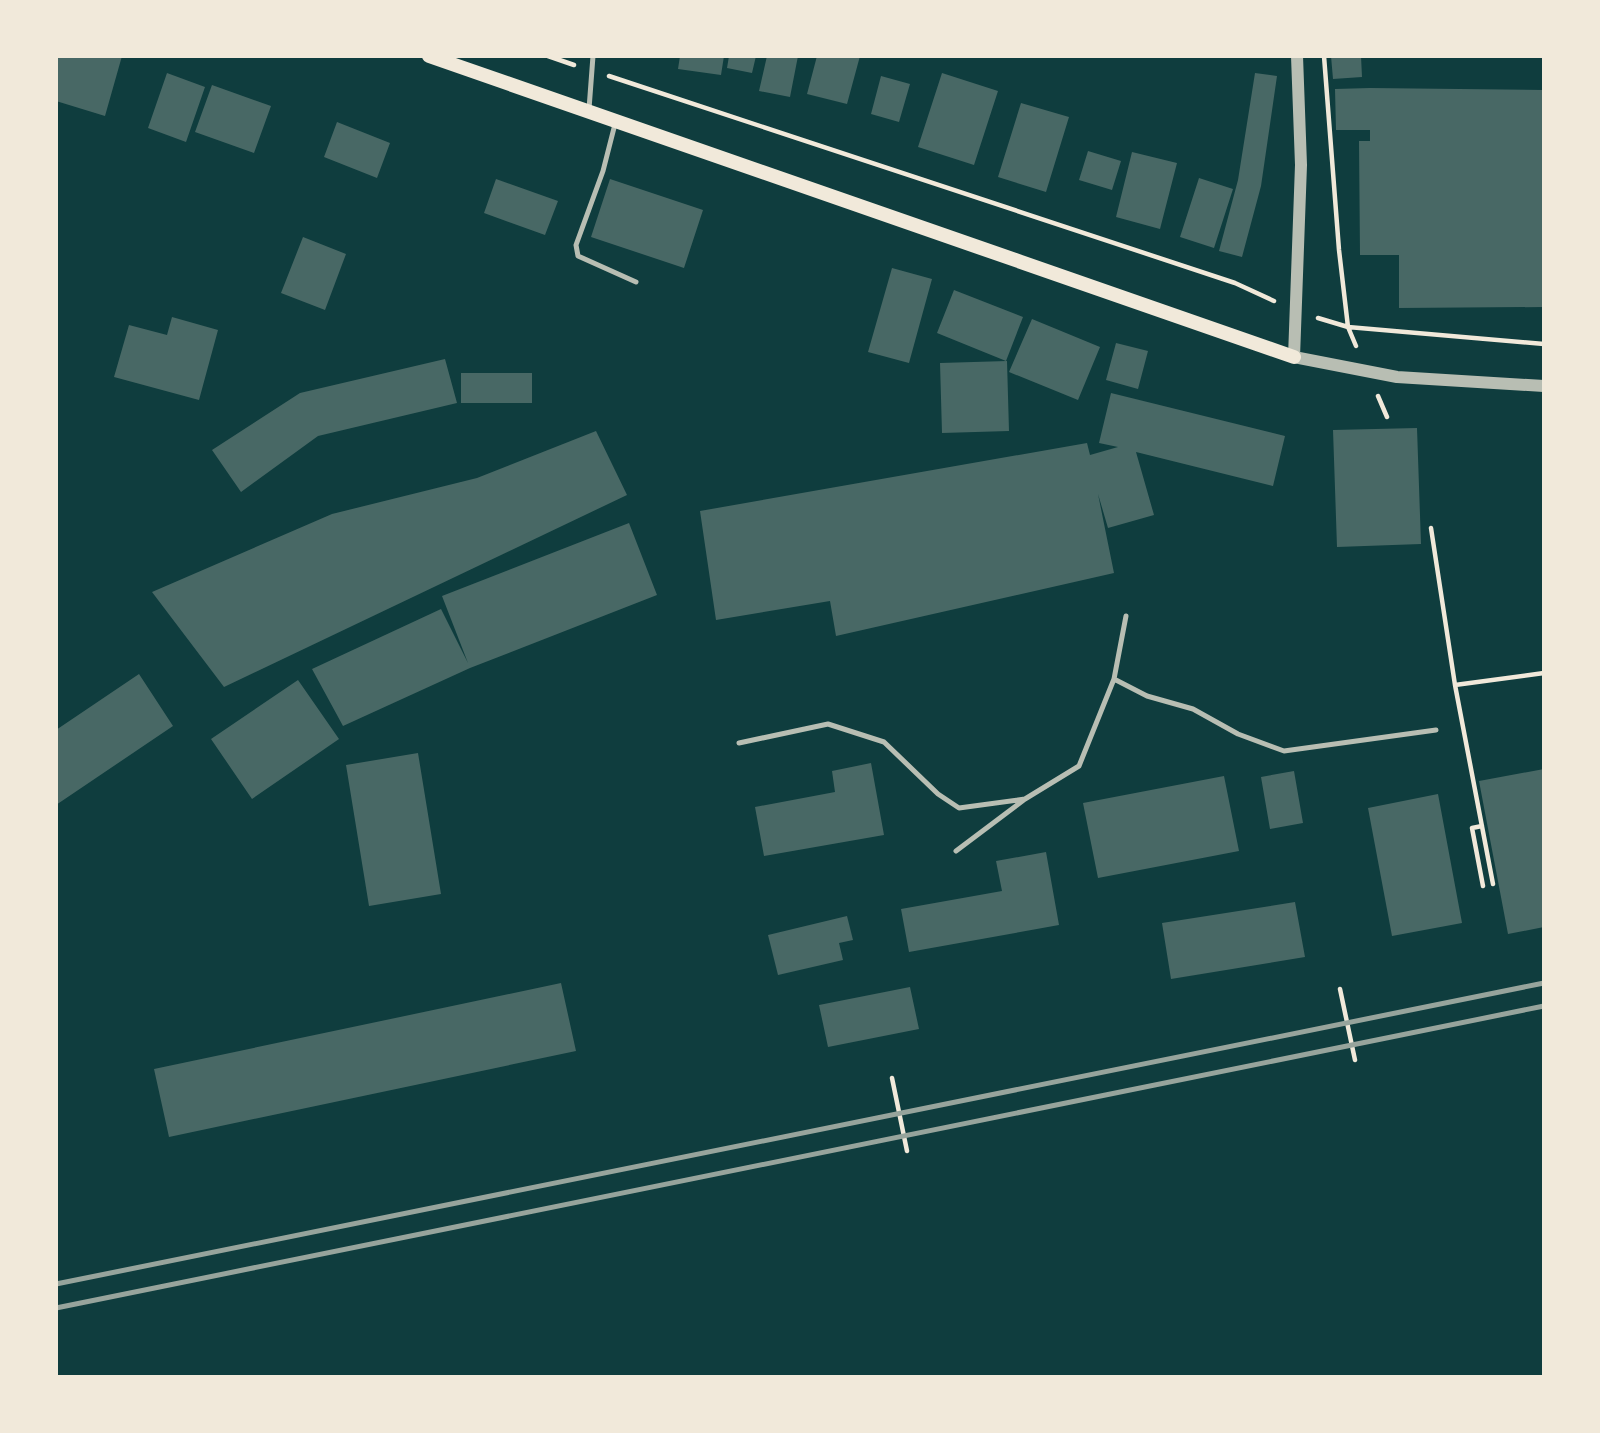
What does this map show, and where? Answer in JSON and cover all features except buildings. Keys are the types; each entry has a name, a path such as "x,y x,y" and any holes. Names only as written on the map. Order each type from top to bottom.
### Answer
{"main road":[{"path":"429,56 1294,357"}],"street":[{"path":"1297,56 1301,165 1294,357 1369,373 1544,386"}],"lane":[{"path":"589,112 593,56"},
{"path":"616,121 603,172 576,245 578,257 636,282"},
{"path":"956,851 1025,799 1079,766 1114,680 1126,616"},
{"path":"1114,680 1147,696 1193,709 1238,734 1284,751 1436,730"},
{"path":"739,743 828,724 884,742 938,794 959,808 1025,799"}],"path":[{"path":"548,56 1235,284 1295,310 1348,327 1544,344"},
{"path":"1324,56 1348,327 1387,417"},
{"path":"1431,528 1455,685 1493,884"},
{"path":"1455,685 1544,673"},
{"path":"1482,826 1472,828 1483,886"},
{"path":"1340,989 1355,1060"},
{"path":"892,1078 907,1151"}],"railway":[{"path":"56,1284 1544,983"},
{"path":"56,1308 1544,1006"}]}
